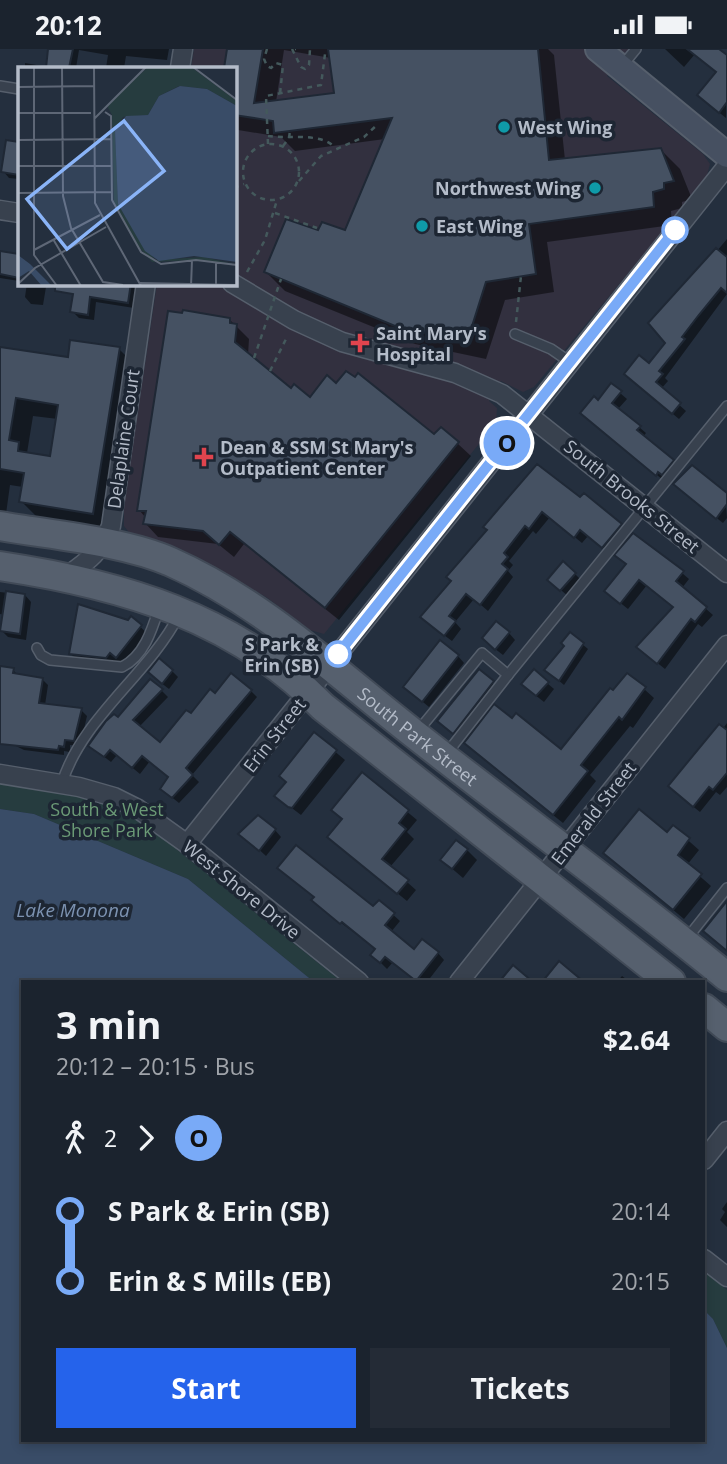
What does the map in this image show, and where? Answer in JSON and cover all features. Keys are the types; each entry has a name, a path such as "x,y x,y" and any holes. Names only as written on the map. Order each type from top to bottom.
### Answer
{"main road":[{"name":"South Park Street","path":"0,526 104,544 169,560 229,591 330,665 415,735 727,978"},
{"name":"South Park Street","path":"0,566 67,576 171,606 204,620 250,647 668,980"},
{"path":"705,1009 727,1027"}],"street":[{"path":"180,67 183,49"},
{"path":"598,49 628,58 727,155"},
{"name":"Erin Street","path":"187,844 727,166"},
{"path":"0,210 18,213"},
{"name":"Delaplaine Court","path":"104,544 111,526 146,285"},
{"name":"South Brooks Street","path":"234,285 294,320 342,342 455,373 502,394 727,573"},
{"path":"67,576 95,555 104,544"},
{"name":"Emerald Street","path":"461,980 727,645"},
{"name":"West Shore Drive","path":"0,774 62,783 126,803 187,844 357,980"},
{"path":"705,1159 727,1131"},
{"path":"705,1260 727,1277"}],"lane":[{"path":"0,86 18,89"},
{"path":"515,334 551,349 570,362"},
{"path":"444,756 727,406"},
{"path":"37,648 41,655 50,660 116,668 125,665 171,606"},
{"path":"62,783 67,767 98,722 174,625 171,606"},
{"path":"415,735 482,653 509,675"},
{"path":"684,942 727,888"}],"path":[{"path":"267,49 264,59 267,66 271,68 276,62 283,65 280,94"},
{"path":"294,49 301,67 305,69 309,65 310,49"},
{"path":"268,144 266,96 321,85 325,54"},
{"path":"298,182 298,163 293,155 282,147 268,144 259,147 246,159 243,168 245,183 259,198 277,200 286,196 321,156 364,137 377,125"},
{"path":"282,147 289,138 289,131"},
{"path":"268,136 328,141 335,148"},
{"path":"236,187 245,183"},
{"path":"236,282 262,247 277,200"},
{"path":"275,213 317,228"},
{"path":"515,334 520,277"},
{"path":"254,358 281,279"},
{"path":"270,371 286,339"}],"shaded area":[{"name":"Saint Mary's Hospital","path":"194,49 629,49 607,76 703,154 710,164 706,179 534,387 523,392 501,381 489,401 497,408 496,423 324,634 310,630 266,597 211,567 132,536 124,526 124,504 157,285 236,285 236,67 191,67"}],"green space":[{"name":"South & West Shore Park","path":"0,774 62,783 158,822 176,849 340,980 312,980 188,879 34,814 0,809"},
{"path":"705,1272 727,1290 727,1348 713,1319 705,1311"}],"water":[{"name":"Lake Monona","path":"0,809 34,814 188,879 312,980 21,980 21,1442 705,1442 705,1311 713,1319 727,1348 727,1464 0,1464"}],"building":[{"path":"48,49 73,49 69,67 46,67"},
{"path":"227,49 263,49 254,103 334,93 328,49 538,49 549,160 661,148 674,181 664,183 664,189 653,192 654,207 529,224 536,274 486,282 467,342 395,326 264,272 286,219 318,230 322,222 345,230 392,118 274,133 273,121 236,115 236,67 224,67"},
{"path":"687,49 719,49 727,55 727,102 719,113 697,95 716,72"},
{"path":"6,140 18,142 18,175 1,172"},
{"path":"716,248 727,257 727,293 721,288 698,316 682,337 685,339 659,371 663,374 656,382 681,403 672,414 624,374 639,355 649,363 665,343 648,323"},
{"path":"0,251 18,254 18,278 0,274"},
{"path":"55,285 131,285 128,303 90,297 88,315 70,312 73,294 55,291"},
{"path":"183,310 230,318 230,323 237,324 235,342 291,388 294,384 310,397 327,375 336,383 346,371 355,377 358,373 434,434 441,427 459,442 325,608 230,532 219,545 203,531 143,524 146,511 137,511 168,311 182,313"},
{"path":"70,340 120,347 93,514 19,502 24,473 0,469 0,347 68,357","holes":["16,398 58,405 50,456 18,451 19,442 9,440"]},
{"path":"611,383 622,391 612,403 641,426 637,430 674,460 662,475 658,472 656,476 580,413 594,396 598,400"},
{"path":"537,464 580,497 584,493 622,524 602,548 580,530 574,538 542,512 529,529 525,526 504,553 508,557 502,564 508,569 480,605 466,594 449,616 456,621 444,636 420,617 451,581 446,577 487,530 483,527"},
{"path":"692,465 727,493 727,504 716,519 673,484"},
{"path":"633,533 684,571 676,581 707,607 695,622 691,619 657,664 636,647 673,607 639,580 620,604 604,591 626,564 614,555"},
{"path":"563,561 576,573 560,591 547,580"},
{"path":"6,591 25,594 20,634 0,631"},
{"path":"78,604 128,620 131,616 142,625 116,658 110,653 106,658 69,654"},
{"path":"496,621 510,632 495,650 482,638"},
{"path":"570,632 584,643 559,681 544,670 564,646 561,643"},
{"path":"440,640 459,655 422,702 403,687"},
{"path":"159,658 173,670 162,684 148,672"},
{"path":"0,666 14,668 13,673 43,678 39,703 82,708 74,741 65,740 64,747 59,746 58,750 0,744"},
{"path":"479,669 494,681 453,734 437,721"},
{"path":"534,669 549,682 536,696 521,684"},
{"path":"231,673 252,690 186,768 193,775 172,798 160,789 168,777 142,756 132,768 110,750 104,757 88,746 106,721 114,714 118,717 150,679 163,689 133,720 160,742 186,710 191,713 210,689 215,693"},
{"path":"627,673 646,687 622,720 619,717 581,765 588,771 553,815 464,743 494,704 512,718 516,713 561,749 610,688 613,690"},
{"path":"719,724 727,730 727,773 713,790 709,787 693,807 668,786"},
{"path":"314,732 337,750 292,808 288,807 274,796 286,782 279,776"},
{"path":"362,772 409,810 399,823 406,829 382,859 409,880 397,894 327,837 342,819 331,810"},
{"path":"639,809 667,832 673,825 690,838 678,855 702,874 673,910 603,853"},
{"path":"258,815 276,829 259,851 238,834"},
{"path":"456,840 468,849 452,869 440,860"},
{"path":"296,845 373,906 379,900 395,913 385,925 414,949 422,939 439,952 417,980 385,957 380,963 370,955 375,949 342,922 340,924 311,900 314,897 277,868"},
{"path":"727,901 727,951 703,931"},
{"path":"559,961 582,980 544,980"},
{"path":"513,965 531,980 501,980"}],"bus line":[{"name":"O","path":"338,654 675,230"}],"place":[{"name":"West Wing","path":"504,127"},
{"name":"Northwest Wing","path":"595,188"},
{"name":"East Wing","path":"422,226"},
{"name":"Saint Mary's Hospital","path":"360,343"},
{"name":"Dean & SSM St Mary's Outpatient Center","path":"204,457"},
{"name":"S Park & Erin (SB)","path":"338,654"}]}
